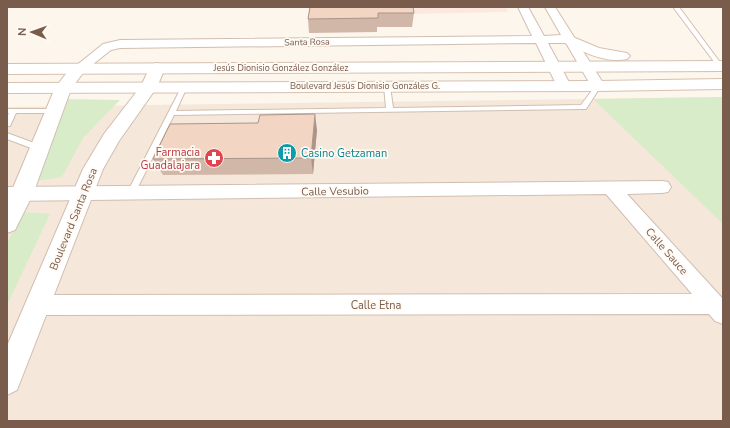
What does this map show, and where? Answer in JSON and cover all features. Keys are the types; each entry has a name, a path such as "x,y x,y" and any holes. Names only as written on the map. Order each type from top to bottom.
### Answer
{"main road":[{"path":"568,39 595,52 614,56 720,62"},
{"path":"555,67 720,62"},
{"name":"Jesús Dionisio González González","path":"7,68 78,69 153,78 555,67"},
{"name":"Santa Rosa","path":"63,88 78,69"},
{"name":"Boulevard Jesús Dionisio Gonzáles G.","path":"7,88 63,88 153,78 184,87 598,86 723,84"},
{"name":"Boulevard Santa Rosa","path":"7,380 93,169 111,138 153,78"},
{"path":"7,224 14,194 39,148 63,88"}],"street":[{"path":"524,7 564,86"},
{"path":"550,7 568,39 598,86"},
{"name":"Santa Rosa","path":"78,69 107,47 120,44 568,39"},
{"name":"Calle Vesubio","path":"14,194 662,187"},
{"name":"Calle Sauce","path":"611,188 718,309"},
{"name":"Calle Etna","path":"37,305 718,309"}],"lane":[{"path":"676,7 720,62"},
{"path":"387,86 390,110"},
{"path":"171,113 584,107 598,86"},
{"path":"131,193 184,87"},
{"path":"7,124 11,111 53,111"},
{"path":"7,136 39,148"}],"shaded area":[{"path":"412,7 506,7 508,12 413,14"},
{"path":"723,97 723,421 7,421 7,107"}],"green space":[{"path":"723,97 723,224 593,99"},
{"path":"64,99 120,100 83,138 62,177 37,181"},
{"path":"23,212 50,214 7,305 7,243"}],"building":[{"path":"310,7 413,7 414,13 378,13 378,18 308,19"},
{"path":"315,114 311,158 153,159 170,124 258,123 260,115"}],"place":[{"name":"Casino Getzaman","path":"287,153"},
{"name":"Farmacia Guadalajara","path":"214,158"}]}
